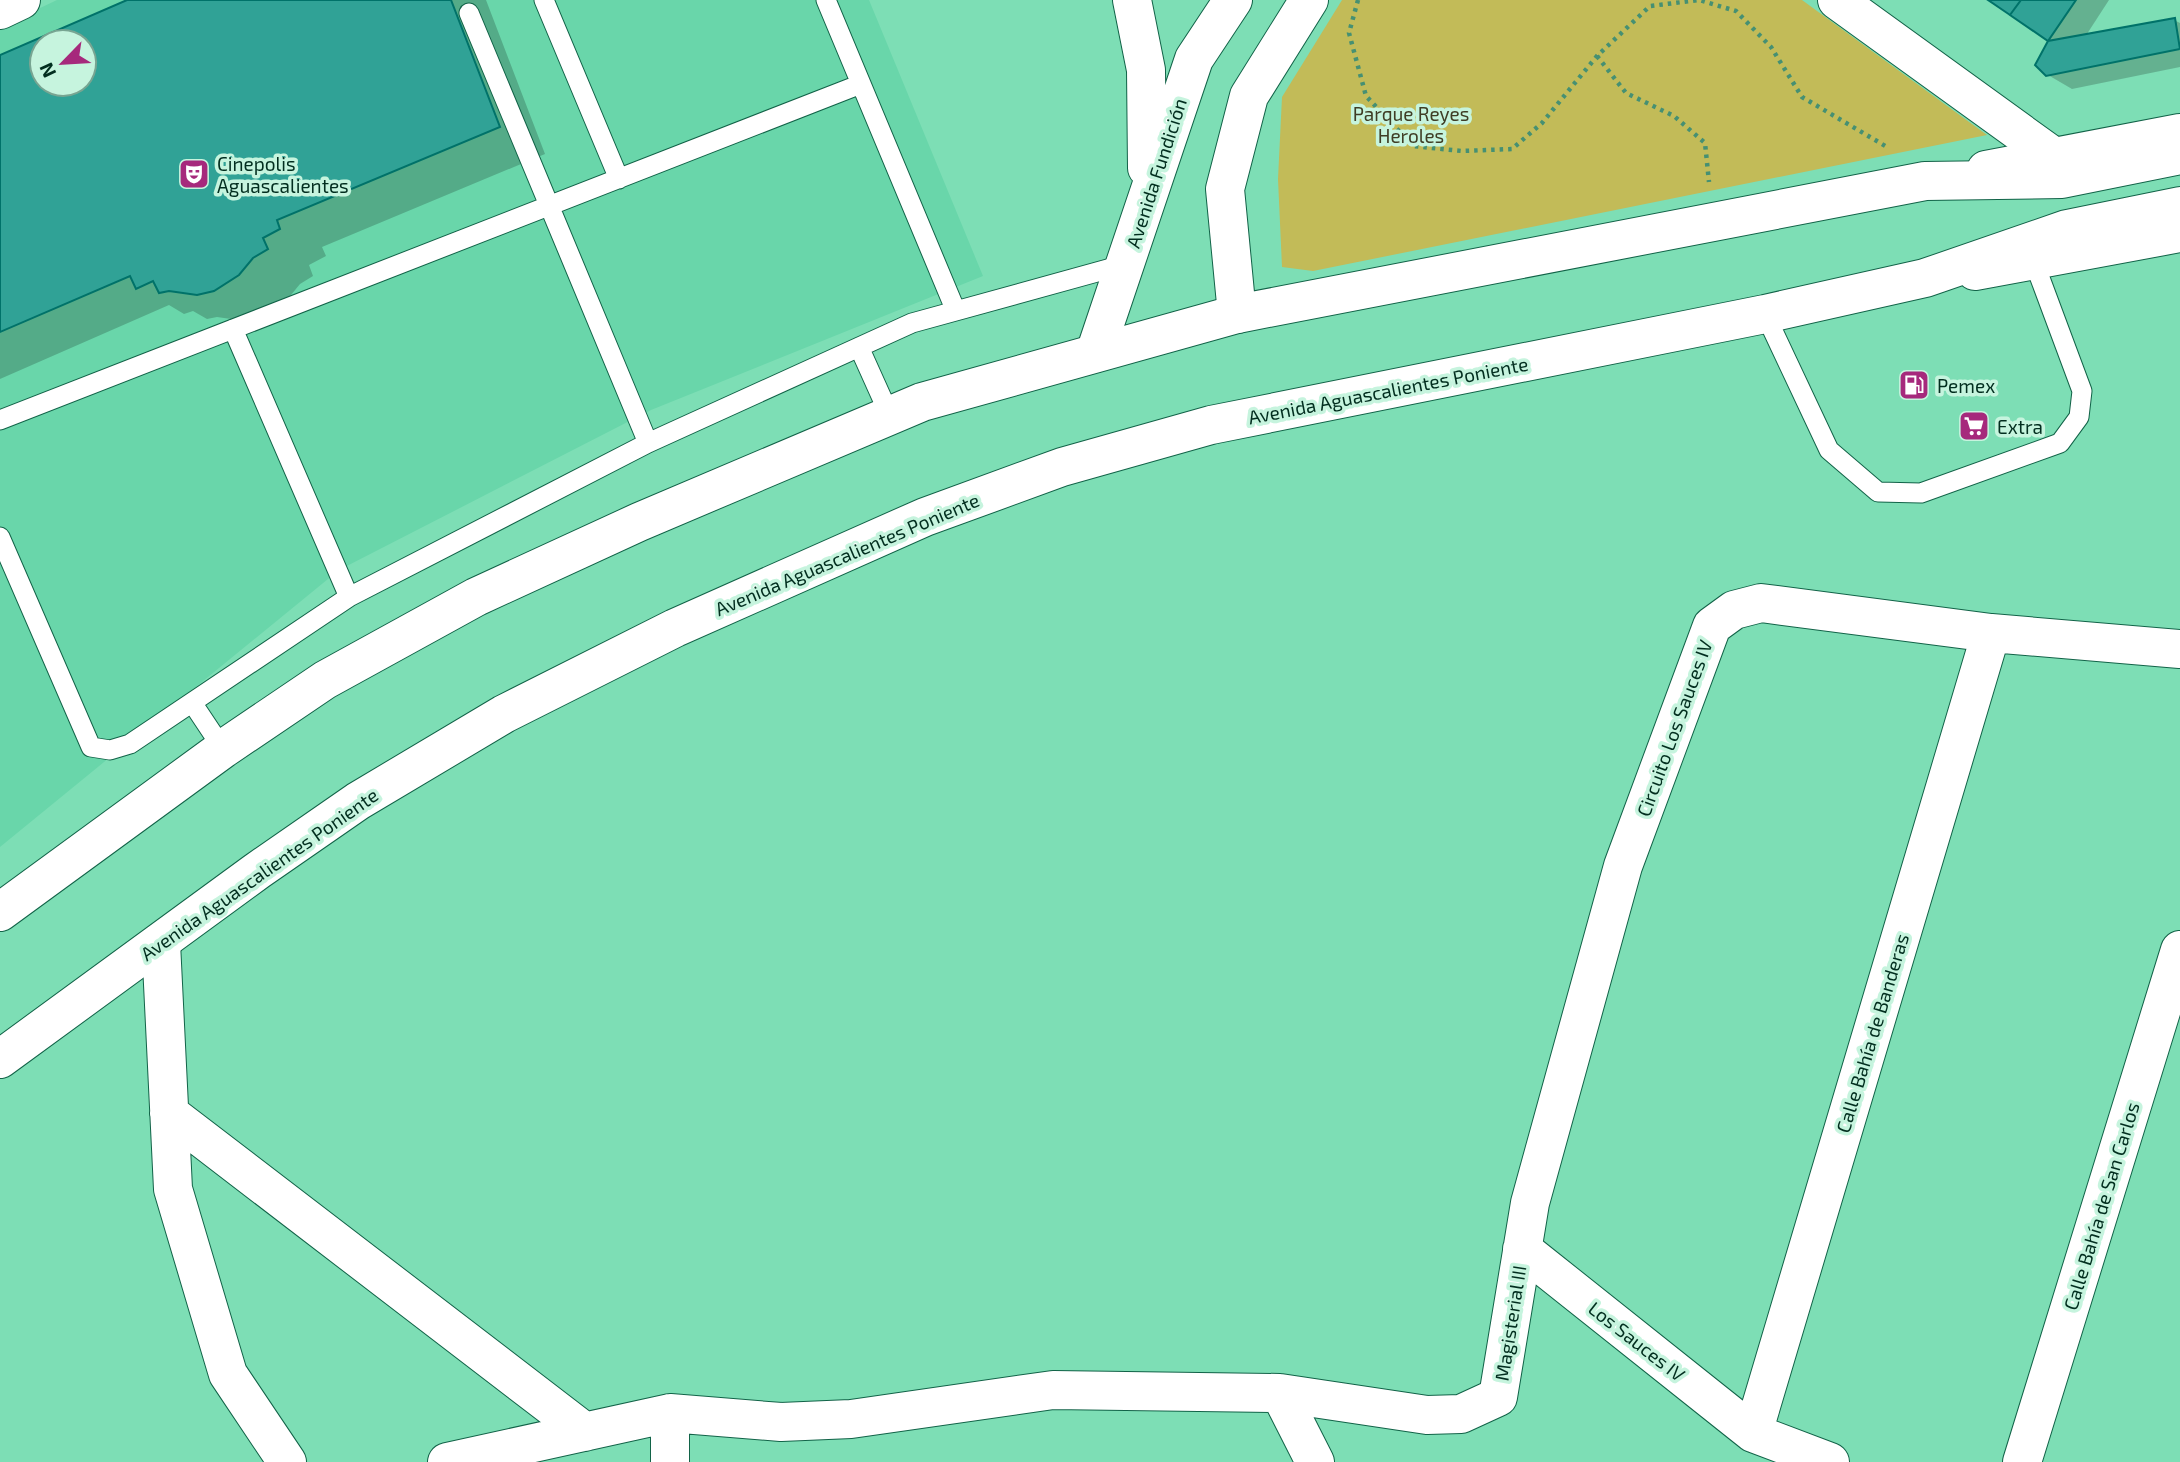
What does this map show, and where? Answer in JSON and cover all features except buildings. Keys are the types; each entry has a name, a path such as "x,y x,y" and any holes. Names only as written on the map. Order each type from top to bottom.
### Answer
{"street":[{"path":"1132,0 1146,70 1147,193"},
{"name":"Avenida Fundición","path":"1095,353 1194,59 1233,0"},
{"path":"1237,314 1225,189 1249,96 1309,0"},
{"path":"1837,0 2054,157"},
{"path":"0,912 223,749 325,680 477,597 639,522 922,402 1237,314 2180,133"},
{"path":"1925,181 2062,179 2180,155"},
{"name":"Avenida Aguascalientes Poniente","path":"1925,278 2067,229 2180,206"},
{"name":"Avenida Aguascalientes Poniente","path":"0,1059 257,871 358,801 504,714 676,628 925,517 1062,467 1211,425 1765,314 1925,278 2034,262 2180,233"},
{"name":"Circuito Los Sauces IV","path":"1522,1249 1530,1203 1623,866 1712,626 1734,610 1761,603 1991,633 2180,649"},
{"name":"Calle Bahía de Banderas","path":"1753,1433 1991,633"},
{"path":"161,943 173,1189 228,1374 287,1462"},
{"name":"Calle Bahía de San Carlos","path":"2022,1462 2180,950"},
{"path":"169,1112 585,1432"},
{"name":"Magisterial III","path":"1280,1393 1427,1415 1461,1414 1498,1397 1522,1249"},
{"name":"Los Sauces IV","path":"1522,1249 1753,1433 1829,1462"},
{"path":"447,1462 670,1413 781,1422 851,1419 1053,1390 1280,1393 1315,1462"},
{"path":"670,1413 670,1462"}],"lane":[{"path":"544,0 619,179"},
{"path":"826,0 955,309"},
{"path":"469,13 648,443"},
{"path":"0,420 861,84"},
{"path":"1765,314 1829,450 1878,492 1921,493 2060,443 2079,417 2081,391 2034,262"},
{"path":"0,537 91,747 110,750 130,744 193,704 349,597 648,443 912,323 1126,264"},
{"path":"233,329 349,597"},
{"path":"859,347 890,416"},
{"path":"193,704 223,749"}],"path":[{"path":"1358,0 1349,33 1366,96 1413,146 1462,151 1512,149 1542,123 1597,56 1650,6 1699,0 1736,12 1771,47 1802,97 1898,153"},
{"path":"1597,56 1626,93 1674,116 1705,143 1709,191"}],"shaded area":[{"path":"57,0 869,0 983,276 651,410 339,570 0,847 0,27"}],"green space":[{"name":"Parque Reyes Heroles","path":"1342,0 1802,0 1987,135 1313,271 1282,267 1278,179 1282,97"}],"place":[{"name":"Cinepolis Aguascalientes","path":"194,174"},
{"name":"Pemex","path":"1914,385"},
{"name":"Extra","path":"1974,426"}]}
